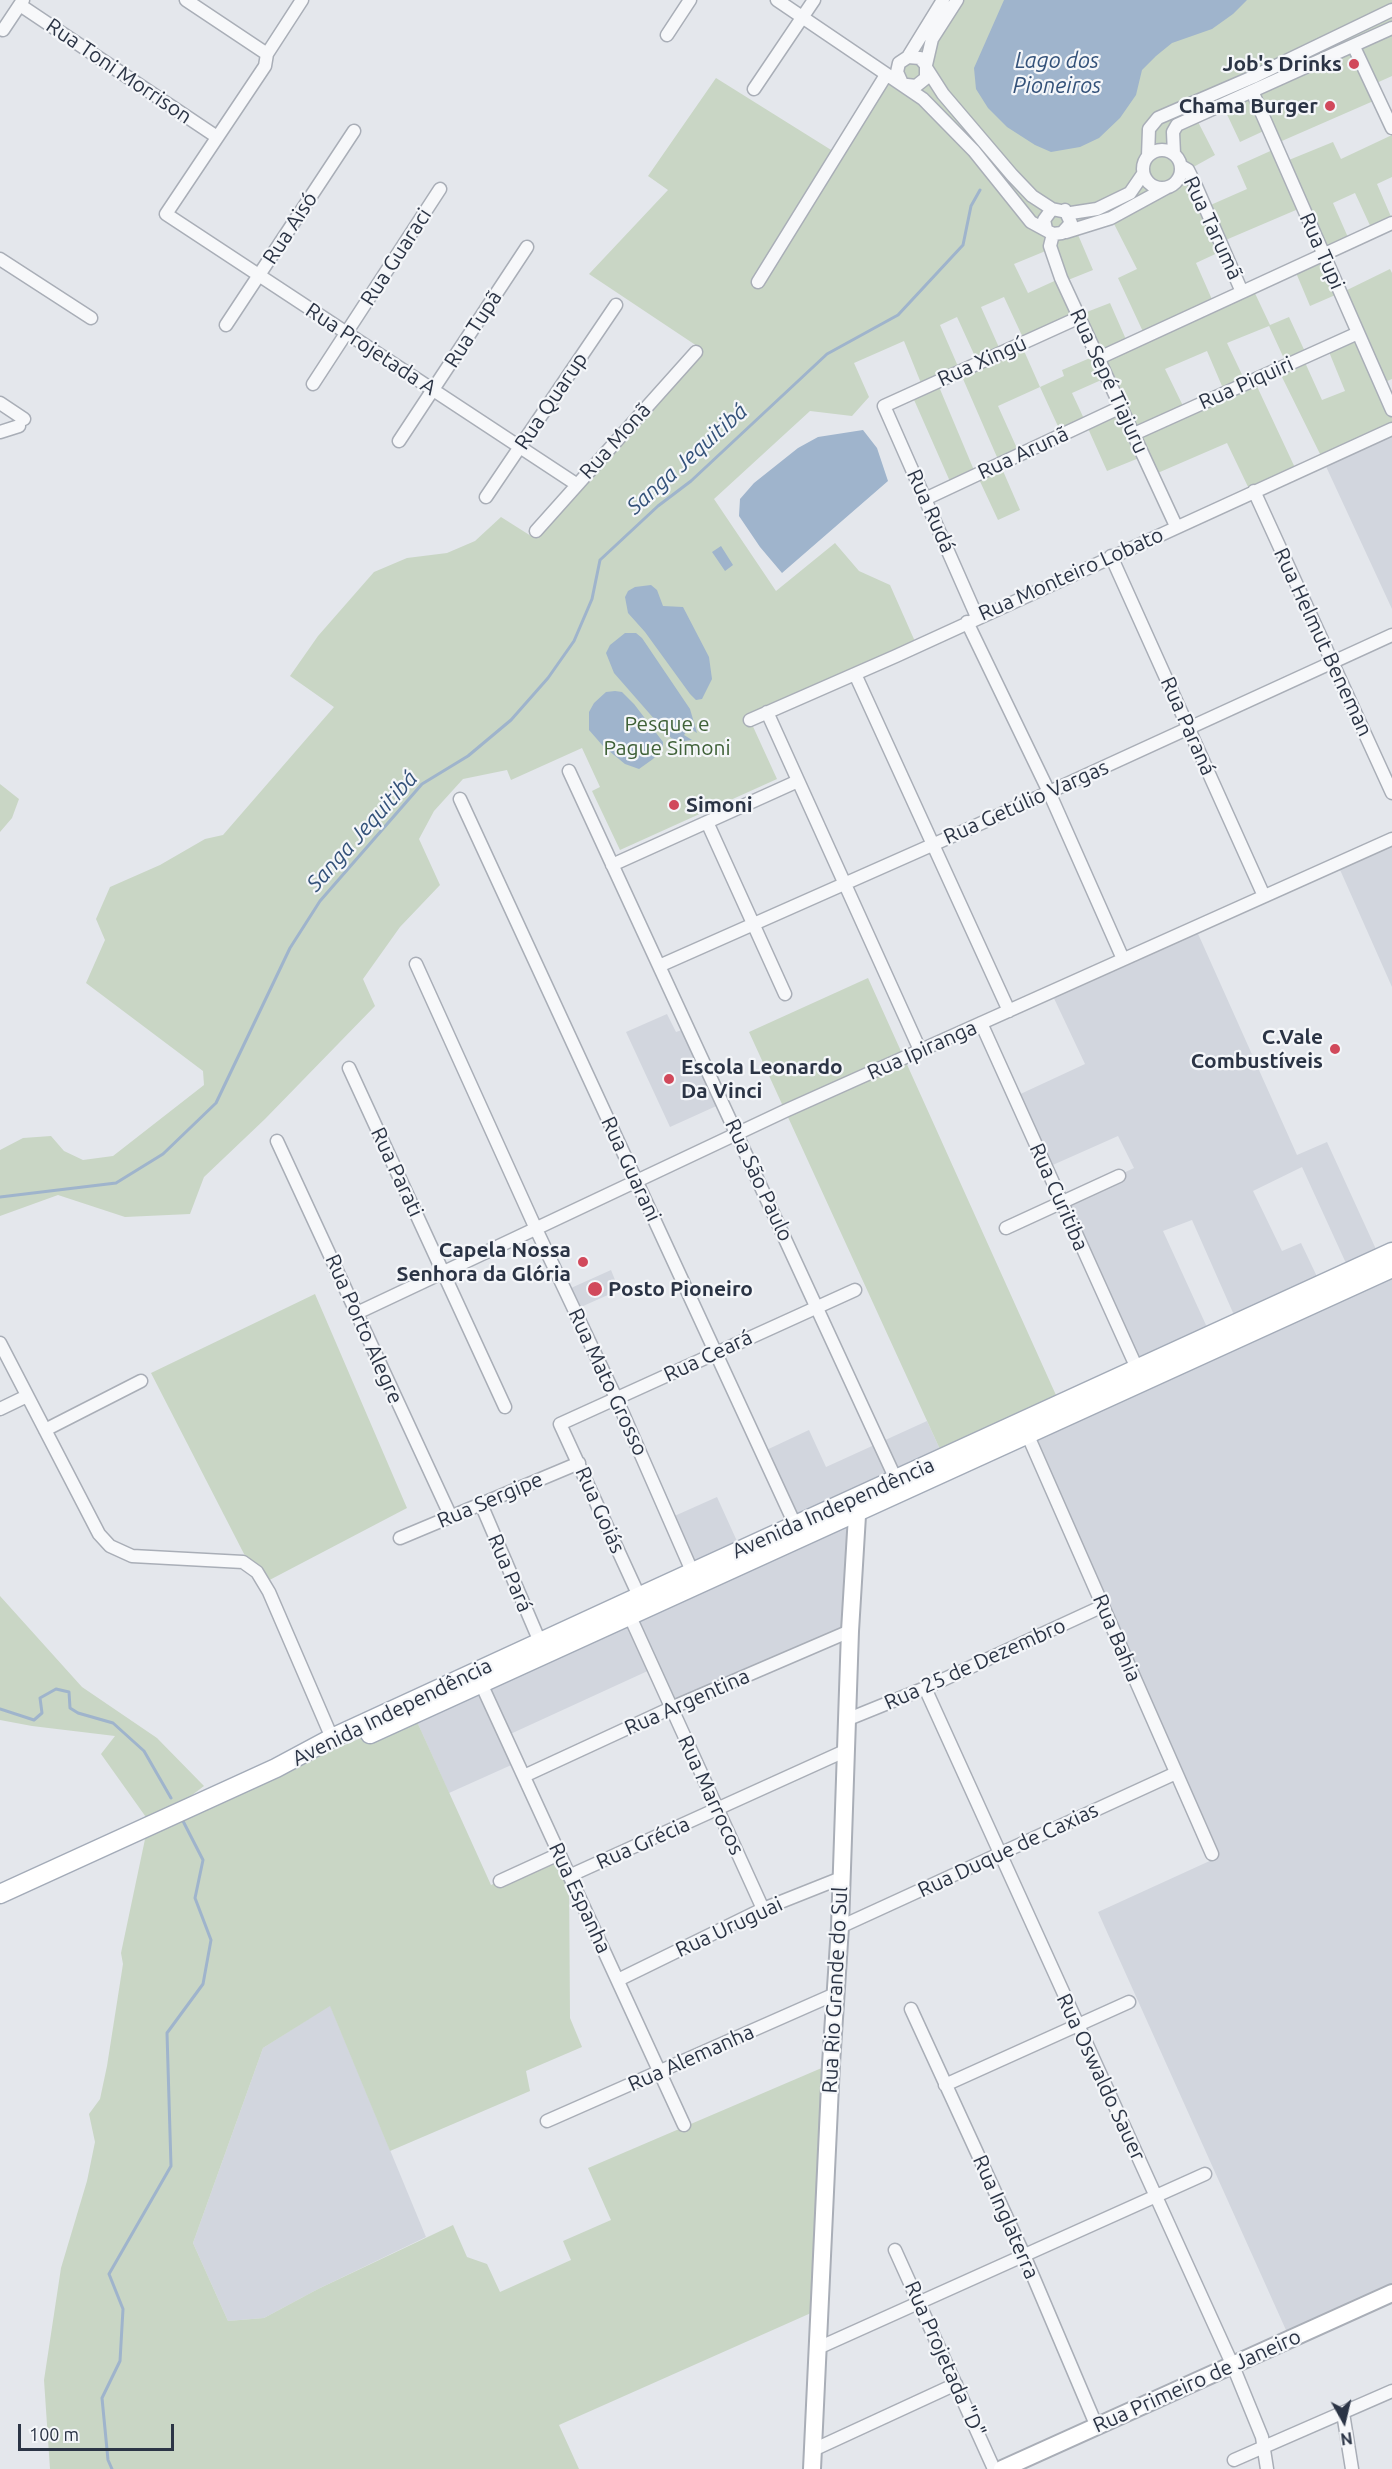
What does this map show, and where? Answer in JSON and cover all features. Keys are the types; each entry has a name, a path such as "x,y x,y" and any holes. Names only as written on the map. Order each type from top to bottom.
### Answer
{"main road":[{"name":"Avenida Independência","path":"1194,1351 1392,1252"},
{"name":"Avenida Independência","path":"276,1768 332,1738 479,1678 630,1605 695,1579 1140,1375 1392,1268"},
{"name":"Avenida Independência","path":"276,1768 331,1751 450,1691"},
{"path":"0,1894 276,1768"}],"street":[{"path":"186,0 267,54"},
{"path":"217,138 265,66 267,54 302,0"},
{"path":"668,35 690,0"},
{"path":"777,0 898,78 940,114 974,151 1021,212 1031,222 1049,232 1066,232 1111,218 1171,185 1187,180 1195,183"},
{"path":"754,89 814,0"},
{"path":"758,282 898,78 899,63 908,57 943,0"},
{"path":"898,78 916,86 923,82 932,39 957,0"},
{"path":"3,30 22,2"},
{"name":"Rua Toni Morrison","path":"22,2 217,138"},
{"path":"1049,232 1044,220 1058,210 1083,212 1108,204 1130,193 1143,174 1148,156 1149,129 1158,118 1253,77 1392,10"},
{"path":"1252,91 1392,28"},
{"path":"1354,46 1392,128"},
{"path":"908,57 916,56 927,67 949,101 1012,175 1032,195 1058,210 1071,223 1066,232"},
{"name":"Rua Tarumã","path":"1174,154 1174,128 1252,91"},
{"name":"Rua Tupi","path":"1252,91 1392,410"},
{"name":"Rua Aisó","path":"226,325 354,131"},
{"name":"Rua Projetada A","path":"217,138 166,214 576,484"},
{"path":"1148,156 1161,150 1174,154 1181,166 1171,185"},
{"name":"Rua Tarumã","path":"1181,166 1188,170 1195,183 1242,292"},
{"path":"1143,174 1154,186 1171,185"},
{"name":"Rua Guaraci","path":"313,384 440,189"},
{"path":"1099,358 1392,223"},
{"name":"Rua Sepé Tiajuru","path":"1049,232 1052,253 1176,526"},
{"name":"Rua Tupã","path":"399,441 527,247"},
{"path":"0,259 91,318"},
{"name":"Rua Quarup","path":"486,497 616,306"},
{"name":"Rua Xingú","path":"884,406 1080,317"},
{"name":"Rua Piquiri","path":"1134,434 1358,333"},
{"name":"Rua Monã","path":"536,531 696,352"},
{"path":"0,403 22,422 0,432"},
{"name":"Rua Rudá","path":"884,406 925,499 972,619 1123,959"},
{"name":"Rua Arunã","path":"925,499 1121,407"},
{"name":"Rua Monteiro Lobato","path":"750,720 1392,429"},
{"name":"Rua Helmut Beneman","path":"1254,491 1392,793"},
{"name":"Rua Paraná","path":"1111,556 1264,896"},
{"name":"Rua Getúlio Vargas","path":"659,966 1049,792 1392,635"},
{"path":"855,674 1009,1011"},
{"path":"767,712 920,1050"},
{"name":"Rua São Paulo","path":"569,771 899,1485"},
{"path":"612,865 798,781"},
{"name":"Rua Guarani","path":"460,799 799,1531"},
{"path":"707,822 785,994"},
{"name":"Rua Ipiranga","path":"357,1313 920,1050 1392,838"},
{"name":"Rua Mato Grosso","path":"416,964 536,1229 617,1400 695,1579"},
{"name":"Rua Curitiba","path":"981,1023 1140,1375"},
{"name":"Rua Parati","path":"349,1068 505,1407"},
{"name":"Rua Porto Alegre","path":"277,1141 450,1517"},
{"path":"1006,1228 1119,1176"},
{"name":"Rua Ceará","path":"560,1424 855,1290"},
{"path":"0,1343 99,1534 116,1550 132,1556 243,1562 257,1572 332,1738"},
{"path":"45,1430 141,1381"},
{"path":"0,1409 27,1396"},
{"name":"Rua Goiás","path":"560,1424 579,1462 630,1605"},
{"name":"Rua Bahia","path":"1024,1428 1212,1854"},
{"name":"Rua Sergipe","path":"400,1538 579,1462"},
{"name":"Rua Pará","path":"481,1504 542,1648"},
{"name":"Rua Rio Grande do Sul","path":"812,2469 840,1927 847,1750 846,1720 857,1505"},
{"name":"Rua Marrocos","path":"630,1605 671,1708 764,1909"},
{"name":"Rua 25 de Dezembro","path":"846,1720 925,1688 1103,1606"},
{"name":"Rua Argentina","path":"525,1776 671,1708 850,1631"},
{"name":"Rua Espanha","path":"479,1678 684,2126"},
{"name":"Rua Oswaldo Sauer","path":"925,1688 1233,2366 1264,2446 1267,2469"},
{"name":"Rua Grécia","path":"569,1876 847,1750"},
{"name":"Rua Duque de Caxias","path":"840,1927 1176,1773"},
{"path":"500,1881 559,1854"},
{"name":"Rua Uruguai","path":"618,1980 764,1909 841,1878"},
{"name":"Rua Alemanha","path":"547,2121 661,2073 835,1994"},
{"path":"945,2085 1129,2002"},
{"name":"Rua Inglaterra","path":"911,2009 1024,2255 1097,2427"},
{"path":"818,2348 1205,2174"},
{"name":"Rua Projetada \"D\"","path":"895,2250 994,2469"},
{"name":"Rua Primeiro de Janeiro","path":"1002,2469 1392,2292"},
{"path":"813,2450 956,2384"},
{"path":"1234,2460 1392,2391"},
{"path":"1344,2413 1352,2469"}],"shaded area":[{"path":"1392,429 1392,609 1323,460"},
{"path":"1392,839 1392,987 1337,863"},
{"path":"1195,927 1297,1155 1327,1142 1380,1258 1350,1272 1302,1167 1253,1191 1282,1251 1301,1243 1321,1285 1238,1324 1192,1220 1163,1231 1211,1336 1137,1370 1061,1202 1134,1168 1118,1136 1046,1168 1014,1097 1085,1064 1051,992"},
{"name":"Escola Leonardo Da Vinci","path":"667,1014 676,1032 688,1028 723,1103 670,1127 626,1032"},
{"path":"1392,1268 1392,2293 1290,2339 1098,1912 1214,1859 1027,1434"},
{"name":"Posto Pioneiro","path":"611,1270 619,1290 581,1307 571,1288"},
{"path":"927,1421 944,1458 795,1525 760,1453 809,1430 826,1467"},
{"path":"717,1497 741,1550 692,1572 670,1518"},
{"path":"857,1512 850,1631 671,1708 652,1669 506,1736 518,1762 449,1793 414,1715"},
{"path":"330,2005 426,2237 264,2318 228,2321 193,2243 263,2048"}],"green space":[{"name":"Pesque e Pague Simoni","path":"943,0 1392,0 1392,76 1372,85 1378,99 1275,144 1268,129 1240,142 1223,106 1196,118 1215,155 1188,170 1181,167 1176,182 1187,180 1206,207 1247,189 1237,166 1277,148 1284,162 1333,142 1341,159 1392,135 1392,177 1377,184 1392,219 1373,232 1355,193 1333,203 1350,242 1324,255 1341,293 1390,269 1392,273 1392,379 1380,384 1392,410 1392,429 1323,460 1278,369 1287,365 1269,326 1227,343 1246,383 1254,380 1297,472 1251,493 1227,443 1153,475 1144,456 1107,471 1086,424 1062,435 1040,387 998,406 1020,455 1000,464 1020,510 998,520 977,475 952,486 911,393 923,388 904,341 854,363 869,397 852,416 810,411 714,499 776,591 835,543 859,571 890,585 917,646 750,720 777,779 620,850 592,791 600,787 582,748 511,780 507,770 463,779 434,811 419,839 440,885 400,927 363,979 375,1006 265,1119 204,1177 190,1214 125,1217 58,1195 0,1216 0,1150 23,1138 51,1136 64,1151 83,1160 113,1156 204,1085 203,1071 86,983 105,940 96,919 110,887 160,865 205,839 223,835 334,707 290,676 318,636 374,572 407,558 447,553 475,541 501,517 531,536 700,348 589,274 668,190 648,176 716,78 836,153 886,75 898,77","holes":["1303,207 1324,255 1294,268 1310,306 1340,293 1358,333 1327,347 1345,391 1322,400 1303,358 1307,356 1289,317 1270,325 1252,287 1214,304 1196,263 1224,250 1221,242","1111,218 1137,269 1118,278 1145,336 1128,344 1110,303 1079,315 1063,282 1093,270 1076,230","1048,250 1061,278 1028,293 1014,264","1004,297 1025,342 1080,317 1097,355 1062,370 1064,376 1040,387 1021,344 1001,352 981,307","957,317 978,363 960,371 940,325","1207,351 1225,393 1185,410 1165,369","960,372 1000,464 976,475 937,382","1108,377 1121,407 1086,423 1072,393"]},
{"path":"0,784 19,799 12,818 0,832"},
{"path":"868,978 1060,1404 944,1458 749,1032"},
{"path":"315,1294 407,1508 260,1585 151,1373"},
{"path":"0,1596 82,1687 157,1738 204,1786 175,1808 148,1820 101,1754 115,1736 0,1720"},
{"path":"414,1715 491,1885 559,1854 569,1876 570,2018 582,2047 526,2071 530,2091 390,2151 330,2006 263,2048 193,2243 228,2321 264,2318 318,2289 453,2225 467,2257 487,2264 500,2292 571,2260 563,2241 611,2220 588,2168 831,2064 820,2309 559,2425 579,2469 50,2469 44,2380 61,2268 87,2181 95,2142 89,2114 100,2099 107,2066 123,1964 121,1953 148,1825 276,1768 331,1751"}],"water":[{"name":"Lago dos Pioneiros","path":"1004,0 1247,0 1233,14 1212,29 1172,43 1156,56 1142,70 1136,95 1120,118 1099,138 1080,147 1051,152 1035,145 1007,127 988,108 976,89 974,68"},
{"path":"863,430 877,448 888,481 782,573 760,547 739,516 740,499 754,483 798,448 818,437"},
{"path":"721,546 733,565 725,571 712,552"},
{"path":"651,585 657,590 663,606 683,607 709,657 712,679 702,699 696,700 690,694 645,632 628,613 625,597 628,591 635,587"},
{"path":"625,633 636,633 642,638 690,709 697,733 689,728 684,735 692,740 677,742 670,737 614,673 606,653 610,645"},
{"path":"606,692 622,692 634,704 663,742 663,748 639,769 625,764 603,746 589,730 589,712 594,703"}],"waterway":[{"name":"Sanga Jequitibá","path":"0,1197 116,1183 163,1154 216,1103 290,948 320,901 422,784 468,756 511,720 548,678 574,641 592,599 600,560 658,506 691,481 827,354 898,315 963,245 971,206 980,190"},
{"path":"0,1709 34,1720 42,1713 40,1698 56,1689 69,1692 70,1708 78,1713 113,1723 144,1751 171,1798"},
{"path":"112,2469 108,2460 102,2398 120,2361 123,2309 109,2274 171,2166 167,2033 203,1984 211,1940 195,1898 203,1860 183,1821"}],"place":[{"name":"Job's Drinks","path":"1354,64"},
{"name":"Chama Burger","path":"1330,106"},
{"name":"Simoni","path":"674,805"},
{"name":"C.Vale Combustíveis","path":"1335,1049"},
{"name":"Escola Leonardo Da Vinci","path":"669,1079"},
{"name":"Capela Nossa Senhora da Glória","path":"583,1262"},
{"name":"Posto Pioneiro","path":"595,1289"}]}
